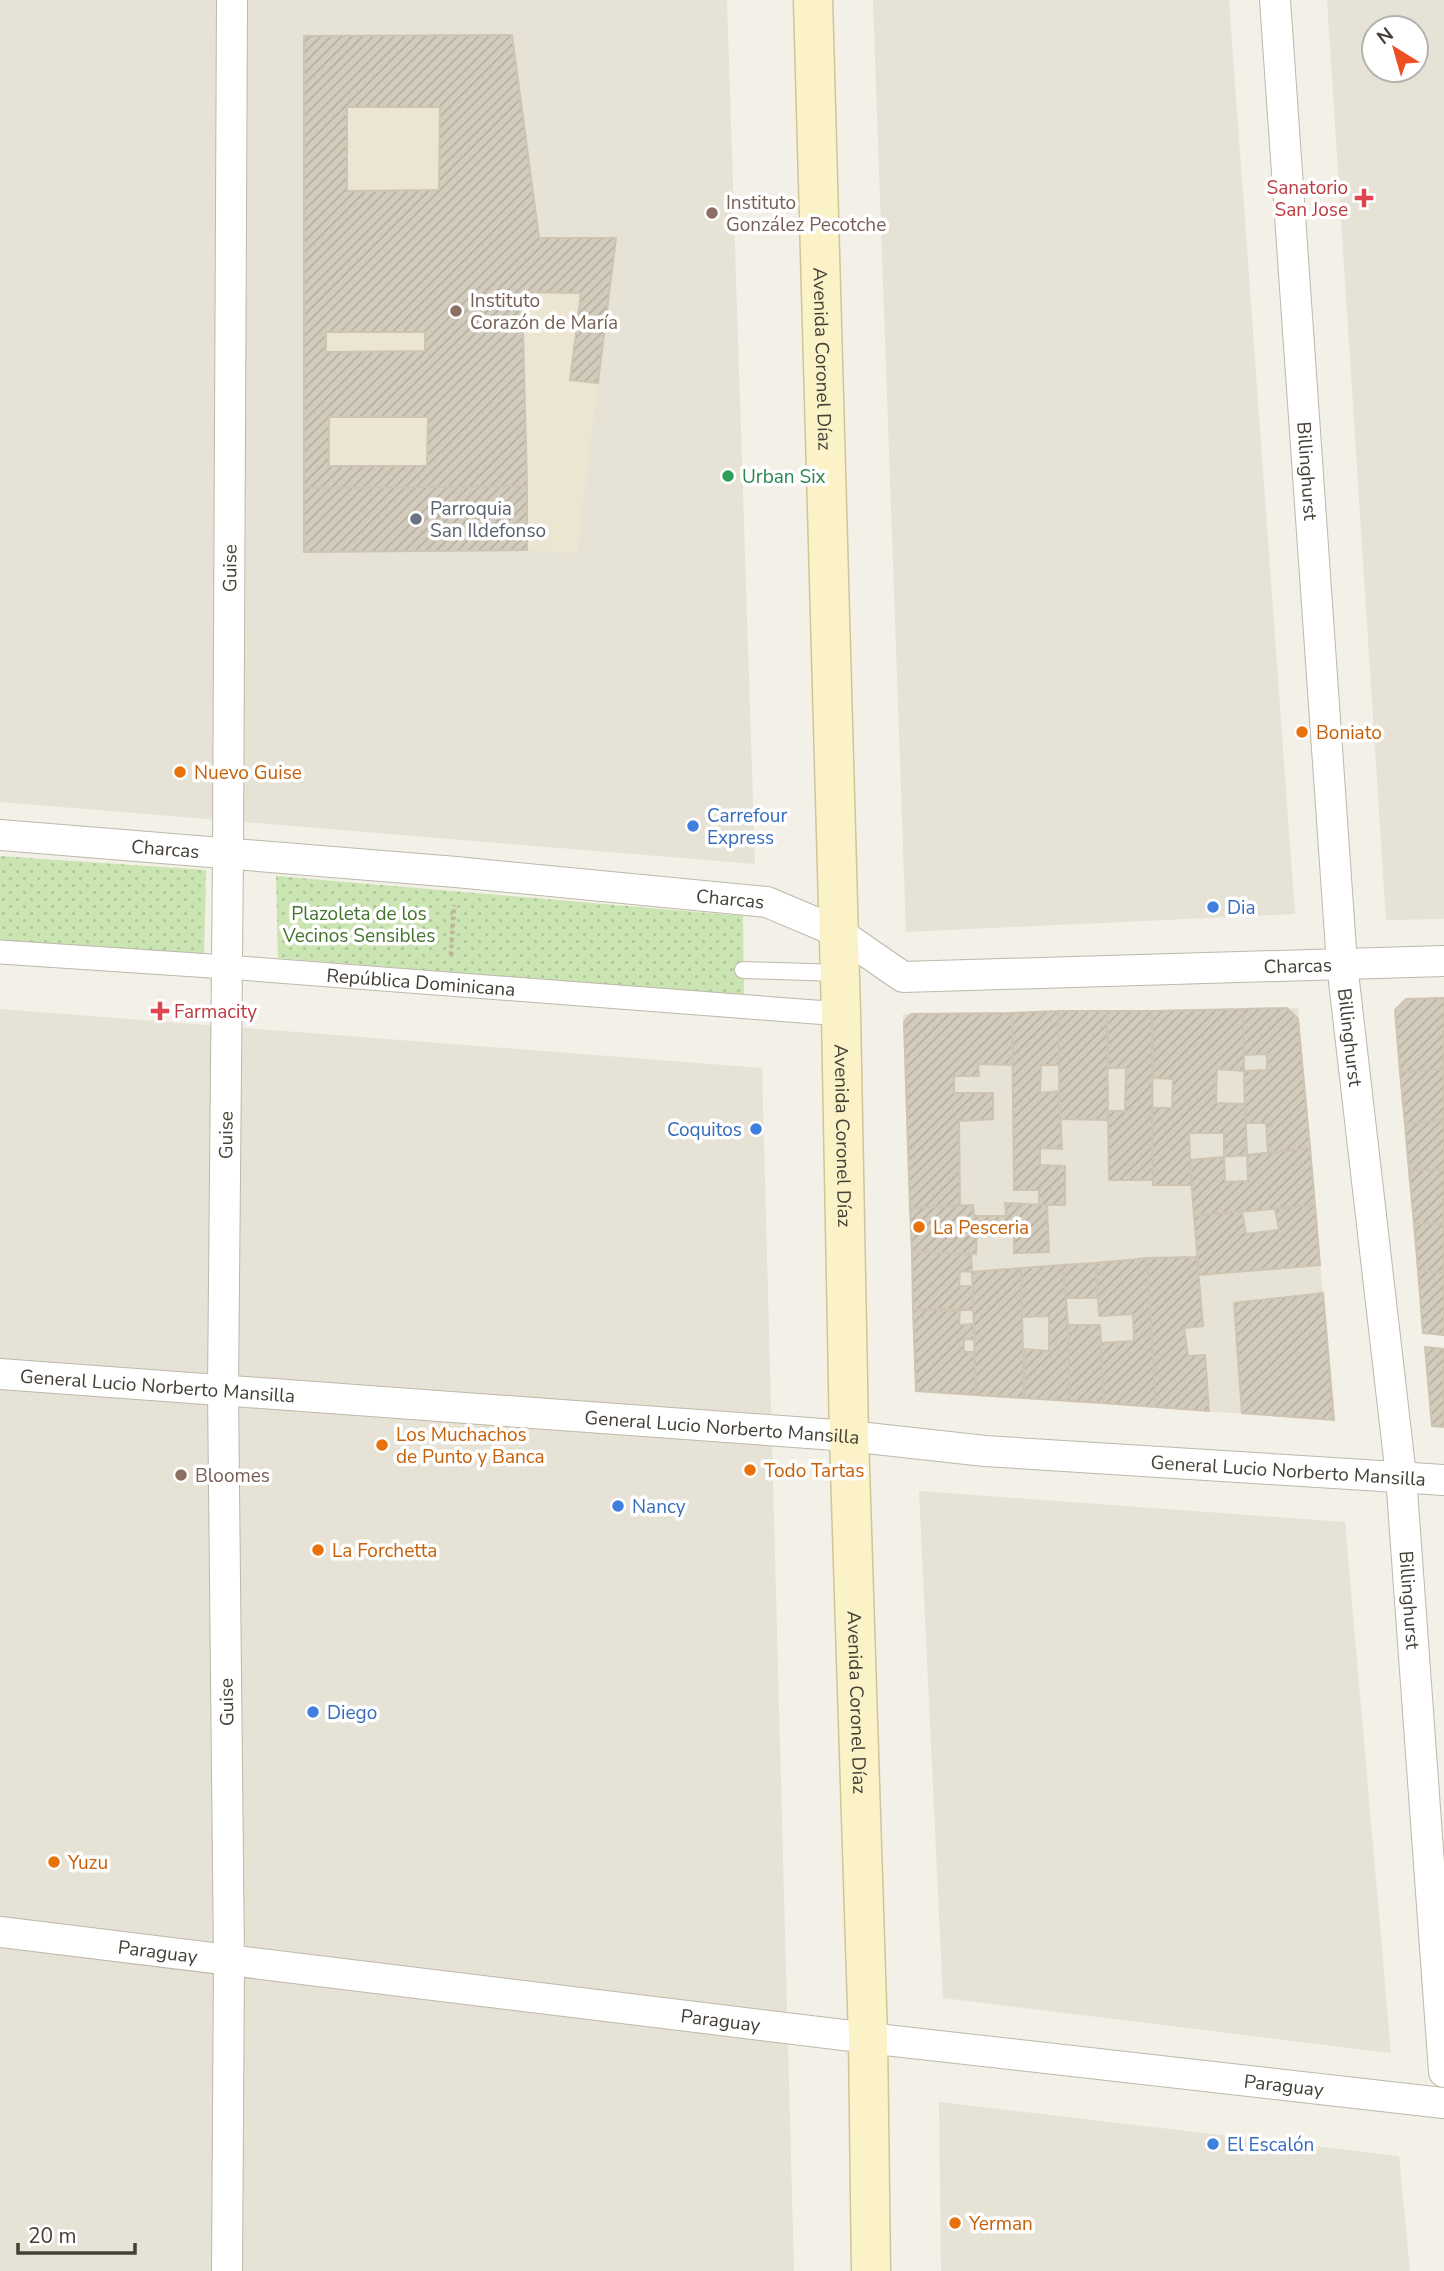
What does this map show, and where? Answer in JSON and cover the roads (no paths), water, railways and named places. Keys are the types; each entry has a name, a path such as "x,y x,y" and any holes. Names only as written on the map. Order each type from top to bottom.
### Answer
{"main road":[{"name":"Avenida Coronel Díaz","path":"813,0 841,1014 871,2271"}],"street":[{"name":"Guise","path":"227,2271 229,1961 223,1390 232,0"},
{"name":"Billinghurst","path":"1275,0 1342,964 1401,1476 1444,2072"},
{"name":"Charcas","path":"0,835 456,872 767,902 838,932 903,977 1444,961"},
{"name":"República Dominicana","path":"0,952 841,1014"},
{"name":"General Lucio Norberto Mansilla","path":"0,1374 849,1436 985,1451 1444,1479"},
{"name":"Paraguay","path":"0,1932 867,2038 1444,2103"}],"lane":[{"path":"743,970 839,974"}],"place":[{"name":"Sanatorio San Jose","path":"1364,198"},
{"name":"Instituto González Pecotche","path":"712,213"},
{"name":"Instituto Corazón de María","path":"456,311"},
{"name":"Urban Six","path":"728,476"},
{"name":"Parroquia San Ildefonso","path":"416,519"},
{"name":"Boniato","path":"1302,732"},
{"name":"Nuevo Guise","path":"180,772"},
{"name":"Carrefour Express","path":"693,826"},
{"name":"Dia","path":"1213,907"},
{"name":"Farmacity","path":"160,1011"},
{"name":"Coquitos","path":"756,1129"},
{"name":"La Pesceria","path":"919,1227"},
{"name":"Los Muchachos de Punto y Banca","path":"382,1445"},
{"name":"Todo Tartas","path":"750,1470"},
{"name":"Bloomes","path":"181,1475"},
{"name":"Nancy","path":"618,1506"},
{"name":"La Forchetta","path":"318,1550"},
{"name":"Diego","path":"313,1712"},
{"name":"Yuzu","path":"54,1862"},
{"name":"El Escalón","path":"1213,2144"},
{"name":"Yerman","path":"955,2223"}],"park label":[{"name":"Plazoleta de los Vecinos Sensibles","path":"359,924"}]}
